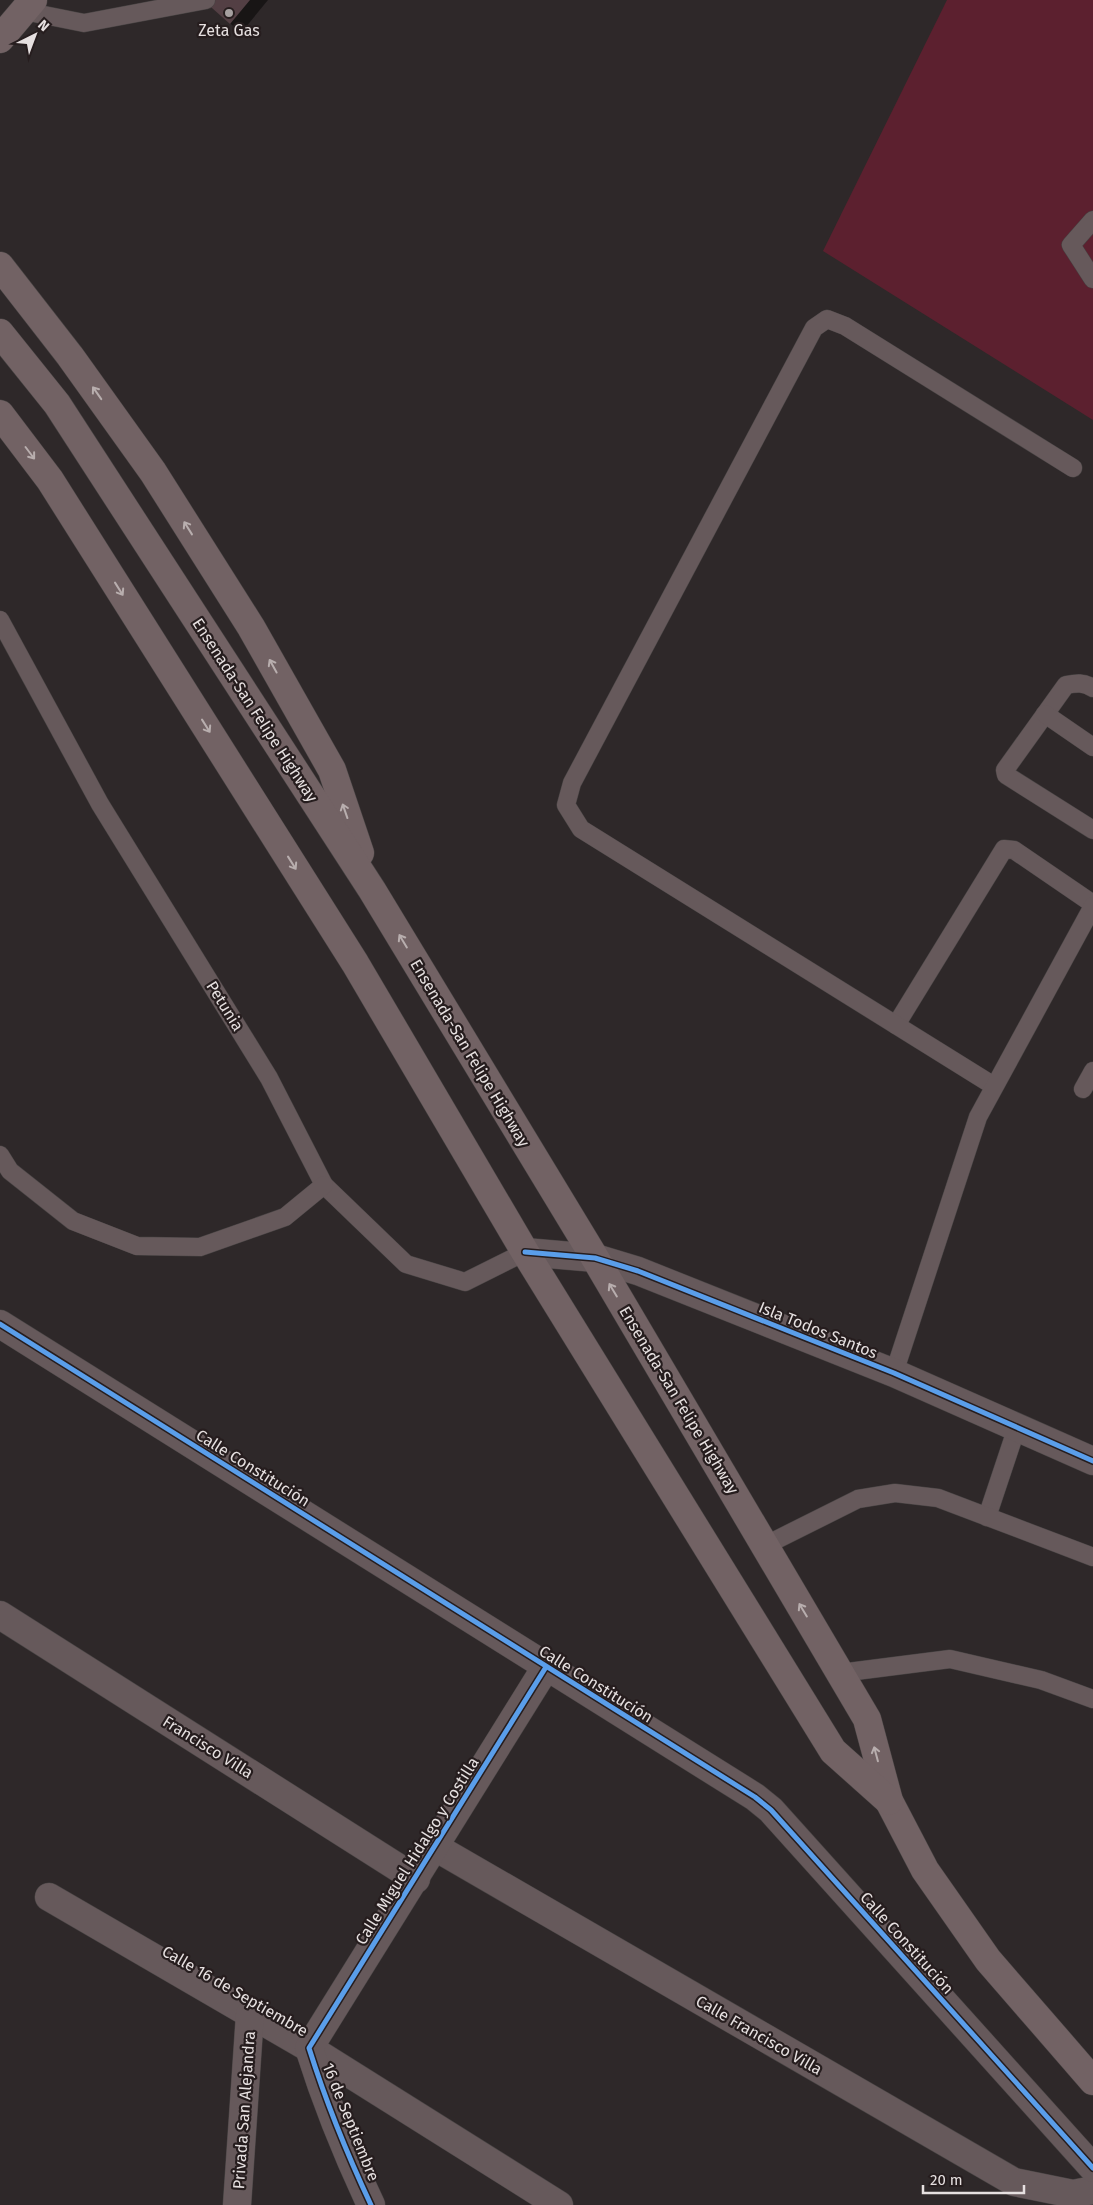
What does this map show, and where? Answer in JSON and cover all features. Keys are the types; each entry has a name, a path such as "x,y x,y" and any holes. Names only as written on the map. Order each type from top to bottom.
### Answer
{"main road":[{"path":"0,39 28,5"},
{"path":"0,266 70,356 153,472 251,628 332,770 372,890"},
{"name":"Ensenada-San Felipe Highway","path":"0,333 57,404 372,890 595,1258 867,1719 889,1801 925,1870 988,1960 1093,2081"},
{"name":"Ensenada-San Felipe Highway","path":"0,414 50,480 350,954 526,1252 833,1751 889,1801"}],"street":[{"name":"Isla Todos Santos","path":"526,1252 595,1258 638,1271 894,1373 1093,1460"},
{"name":"Calle Constitución","path":"0,1324 755,1797 771,1810 1093,2168"},
{"name":"Francisco Villa","path":"0,1615 416,1879"},
{"name":"Calle Miguel Hidalgo y Costilla","path":"309,2048 416,1879 546,1667"},
{"name":"Calle Francisco Villa","path":"435,1847 1014,2182 1073,2194 1093,2190"},
{"name":"Calle 16 de Septiembre","path":"49,1897 309,2048 559,2205"},
{"name":"Privada San Alejandra","path":"237,2205 250,2014"},
{"name":"16 de Septiembre","path":"309,2048 325,2098 355,2172 371,2205"}],"lane":[{"path":"28,5 84,22 206,0"},
{"path":"1093,220 1071,245 1093,279"},
{"path":"994,1086 581,829 566,805 572,783 814,328 827,319 845,326 1073,468"},
{"name":"Petunia","path":"0,620 100,804 269,1078 324,1185 406,1264 465,1282 526,1252"},
{"path":"1093,688 1087,684 1066,685 1006,770 1006,775 1093,830"},
{"path":"1045,714 1093,747"},
{"path":"894,1373 978,1117 1093,905 1014,850 1004,849 896,1025"},
{"path":"1083,1089 1093,1071"},
{"path":"0,1155 10,1171 73,1221 137,1246 200,1247 285,1217 324,1185"},
{"path":"987,1517 1017,1427"},
{"path":"764,1546 858,1499 895,1492 938,1498 1093,1557"},
{"path":"840,1672 950,1660 1041,1680 1093,1699"}],"shaded area":[{"path":"947,0 1093,0 1093,420 823,251"}],"building":[{"name":"Zeta Gas","path":"203,0 250,0 230,24"}],"cycle path":[{"path":"525,1252 595,1258 638,1271 894,1373 1093,1461"},
{"path":"0,1324 755,1797 771,1810 1093,2168"},
{"path":"371,2205 337,2128 309,2048 546,1667"}],"place":[{"name":"Zeta Gas","path":"229,13"}]}
